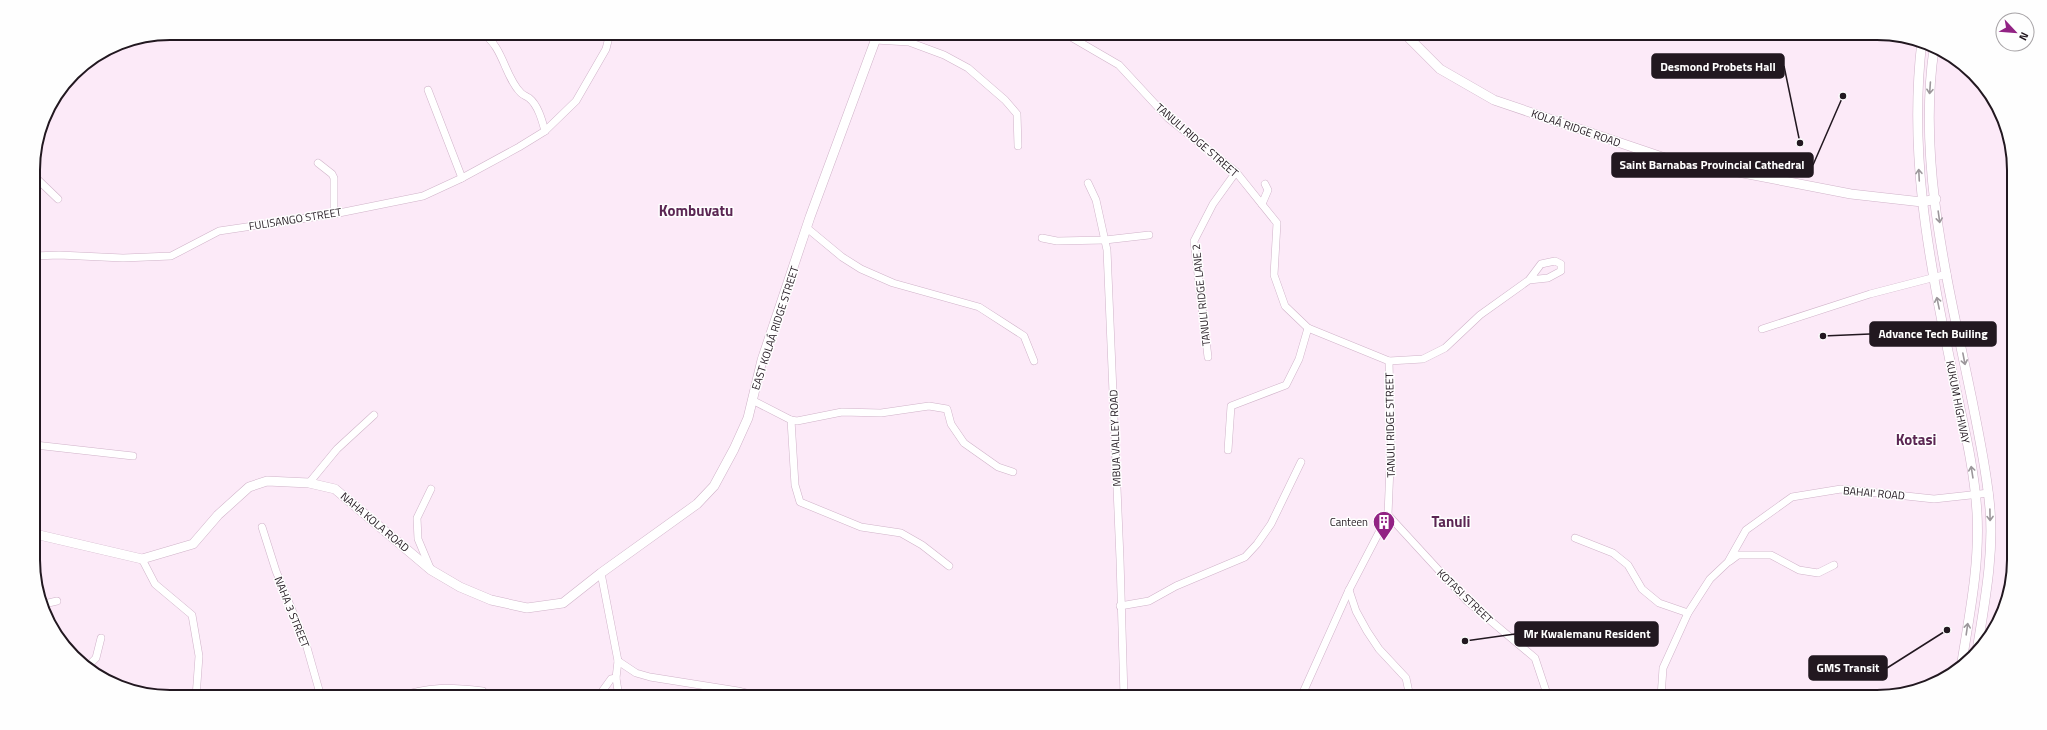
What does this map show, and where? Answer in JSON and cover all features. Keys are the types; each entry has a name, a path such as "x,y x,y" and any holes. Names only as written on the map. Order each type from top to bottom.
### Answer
{"street":[{"path":"490,40 500,53 521,93 530,98 536,107 545,131"},
{"name":"FULISANGO STREET","path":"40,256 58,255 123,258 171,256 219,231 334,214 423,196 462,178 519,148 545,131 576,101 606,49 608,40"},
{"name":"EAST KOLAÁ RIDGE STREET","path":"601,573 697,504 714,486 734,449 748,418 762,360 807,228 875,40"},
{"path":"896,40 909,42 944,55 968,68 1005,100 1017,114 1018,146"},
{"name":"TANULI RIDGE STREET","path":"1076,40 1119,65 1168,118 1236,172 1277,223 1274,275 1285,306 1308,328 1389,361 1390,457 1388,515 1349,590 1304,690"},
{"name":"KOLAÁ RIDGE ROAD","path":"1411,40 1440,69 1494,100 1665,158 1851,194 1922,202 1936,199"},
{"name":"KUKUM HIGHWAY","path":"1922,48 1917,114 1922,202 1932,276 1975,495 1976,553 1962,658"},
{"name":"KUKUM HIGHWAY","path":"1934,53 1929,123 1936,199 1947,274 1990,511 1989,564 1978,641"},
{"path":"428,90 462,178"},
{"path":"318,163 332,174 334,178 334,214"},
{"name":"TANULI RIDGE LANE 2","path":"1208,357 1194,241 1213,204 1236,172"},
{"path":"40,181 58,200"},
{"name":"MBUA VALLEY ROAD","path":"1088,183 1096,200 1105,240 1107,258 1120,559 1120,606 1124,690"},
{"path":"1262,204 1268,190 1265,184"},
{"path":"807,228 842,257 861,269 893,283 979,307 1024,336 1034,361"},
{"path":"1042,238 1057,241 1105,240 1149,235"},
{"path":"1762,329 1870,294 1932,276 1947,274"},
{"path":"1389,361 1423,359 1445,348 1480,315 1529,280"},
{"path":"1228,450 1231,406 1286,385 1299,359 1308,328"},
{"path":"752,400 791,420 797,421 842,412 861,411 881,413 929,406 947,409 951,424 964,443 998,467 1013,472"},
{"path":"309,483 337,449 374,415"},
{"path":"791,420 795,485 800,502 837,515 862,527 901,533 922,545 950,566"},
{"path":"40,446 133,456"},
{"path":"1120,606 1149,601 1176,586 1245,557 1257,544 1271,524 1301,462"},
{"name":"NAHA KOLA ROAD","path":"40,535 142,558 193,544 218,515 249,487 267,481 309,483 335,489 432,570 460,587 491,600 527,608 563,603 601,573"},
{"path":"431,488 417,518 418,539 432,570"},
{"name":"BAHAI' ROAD","path":"1662,690 1663,668 1688,613 1710,579 1728,562 1746,530 1792,497 1841,489 1934,499 1988,494"},
{"name":"KOTASI STREET","path":"1388,515 1467,601 1535,658 1546,690"},
{"name":"NAHA 3 STREET","path":"262,527 276,570 306,644 319,690"},
{"path":"1575,538 1613,553 1628,565 1642,589 1659,603 1688,613"},
{"path":"1728,562 1738,555 1771,555 1799,570 1818,573 1834,565"},
{"path":"142,558 155,584 192,616 199,656 197,690"},
{"path":"601,573 618,661 616,678 618,690"},
{"path":"1349,590 1356,610 1367,631 1379,649 1406,678 1409,690"},
{"path":"47,603 57,601"},
{"path":"91,663 96,658 101,638"},
{"path":"618,661 636,673 650,677 721,690"},
{"path":"603,690 611,679 616,678"},
{"path":"418,690 438,688 467,690"}],"place":[{"name":"Saint Barnabas Provincial Cathedral","path":"1843,96"},
{"name":"Desmond Probets Hall","path":"1800,143"},
{"name":"Advance Tech Builing","path":"1823,336"},
{"name":"Canteen","path":"1384,542"},
{"name":"GMS Transit","path":"1947,630"},
{"name":"Mr Kwalemanu Resident","path":"1465,641"}],"district":[{"name":"Kombuvatu","path":"696,210"},
{"name":"Kotasi","path":"1916,439"},
{"name":"Tanuli","path":"1451,521"}]}
